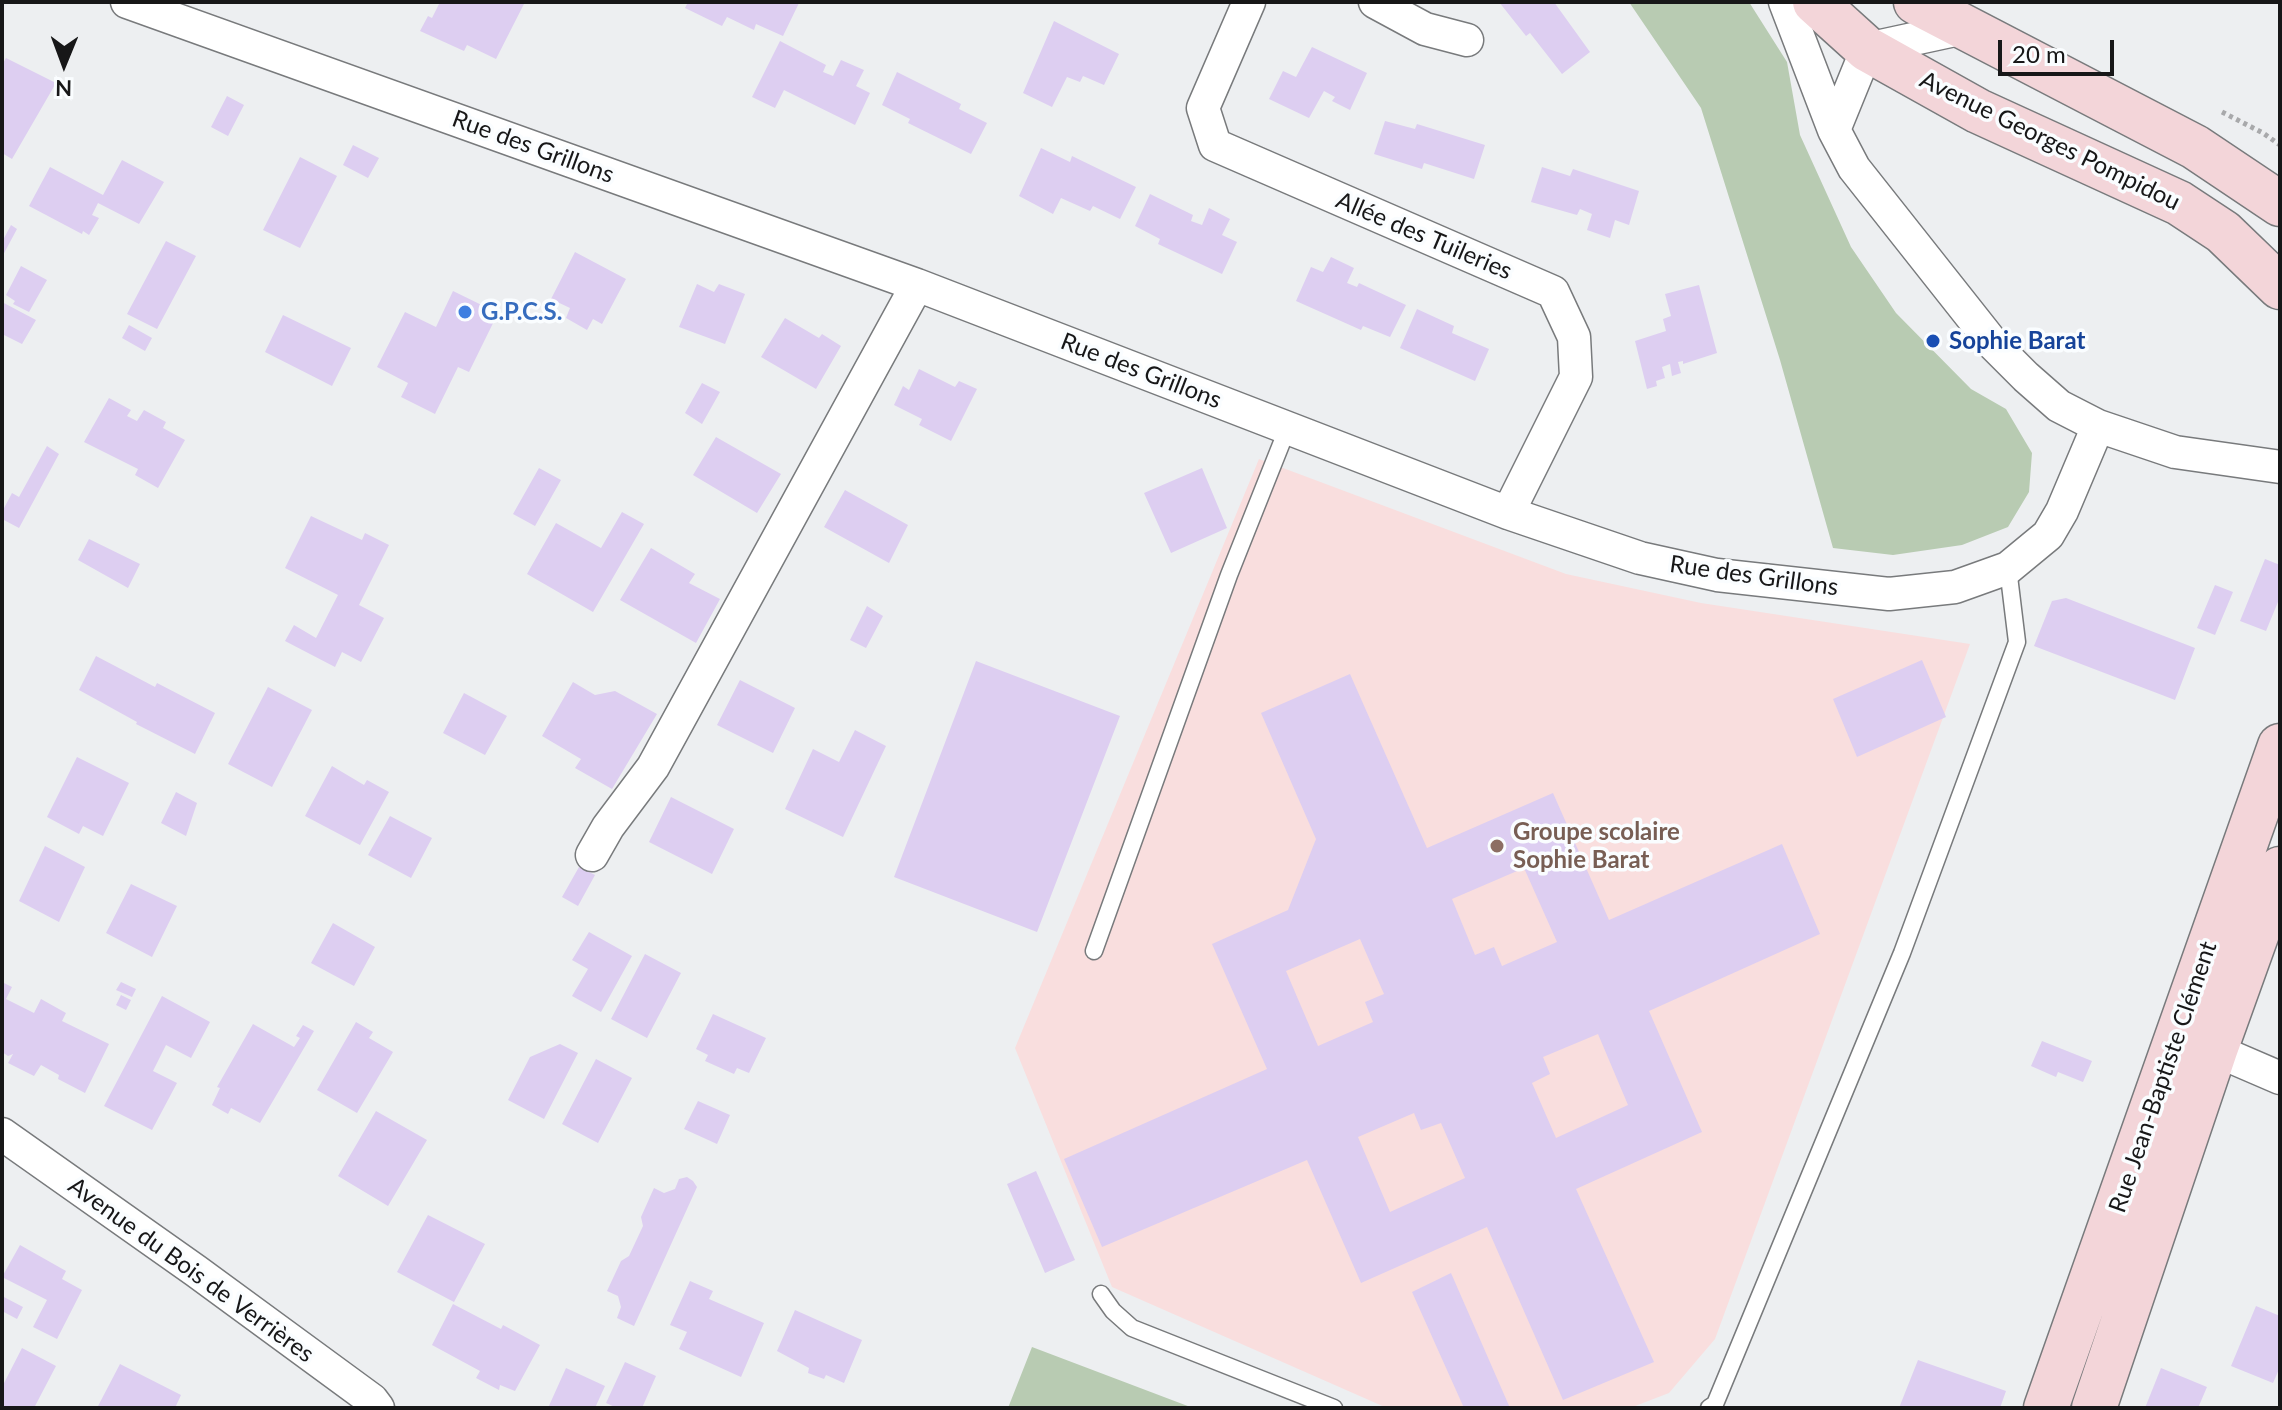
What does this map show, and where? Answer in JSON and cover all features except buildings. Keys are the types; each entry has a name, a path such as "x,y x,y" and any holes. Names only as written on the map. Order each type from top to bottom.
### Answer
{"main road":[{"name":"Avenue Georges Pompidou","path":"1815,2 1867,49 1978,111 2179,203 2223,232 2280,287"},
{"path":"1916,2 2195,147 2280,204"},
{"name":"Rue Jean-Baptiste Clément","path":"2046,1408 2280,746"},
{"name":"Rue Jean-Baptiste Clément","path":"2094,1408 2215,1050 2280,869"}],"street":[{"name":"Rue des Grillons","path":"127,2 917,285 1508,513 1640,558 1717,575 1889,594 1955,587 2008,568 2048,535 2062,511 2098,426"},
{"name":"Allée des Tuileries","path":"1249,2 1203,108 1215,145 1553,292 1574,337 1576,377 1508,513"},
{"path":"1375,2 1425,29 1467,40"},
{"path":"1785,2 1834,130 1854,168 1994,345 2026,377 2059,406 2098,426 2175,452 2280,467"},
{"path":"1834,130 1867,49 1964,28"},
{"path":"592,855 608,827 653,767 917,285"},
{"path":"2215,1050 2280,1078"},
{"name":"Avenue du Bois de Verrières","path":"2,1134 187,1264 372,1400 378,1408"}],"lane":[{"path":"1094,951 1229,575 1288,427"},
{"path":"1709,1408 1715,1404 1902,953 2017,642 2008,568"},
{"path":"1101,1294 1113,1311 1132,1328 1334,1408"}],"shaded area":[{"name":"Groupe scolaire Sophie Barat","path":"1259,459 1566,574 1701,603 1970,644 1715,1339 1669,1393 1630,1408 1387,1408 1112,1287 1015,1048"}],"green space":[{"path":"1629,2 1749,2 1787,62 1800,135 1851,247 1896,313 1971,389 2006,409 2032,453 2029,492 2008,527 1962,545 1893,555 1833,548 1780,360 1701,108"},
{"path":"1032,1347 1193,1408 1008,1408"}],"place":[{"name":"G.P.C.S.","path":"465,312"},
{"name":"Sophie Barat","path":"1933,341"},
{"name":"Groupe scolaire Sophie Barat","path":"1497,846"}]}
